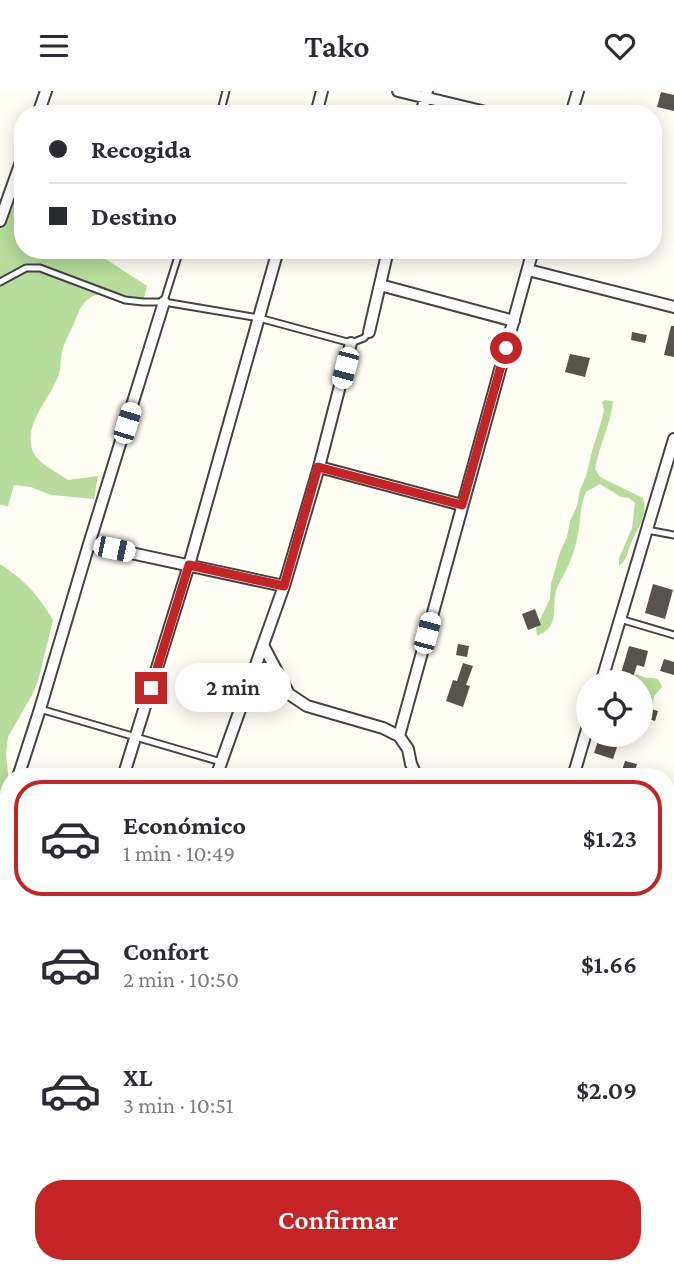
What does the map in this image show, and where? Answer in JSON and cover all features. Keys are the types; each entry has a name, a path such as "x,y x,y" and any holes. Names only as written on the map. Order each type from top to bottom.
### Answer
{"street":[{"path":"398,91 462,105"},
{"path":"0,221 14,181"},
{"path":"126,768 189,565 275,259"},
{"path":"369,332 386,259"},
{"path":"399,736 531,259"},
{"path":"528,270 674,307"},
{"path":"380,285 514,321"},
{"path":"21,768 164,302"},
{"path":"219,768 284,586 351,343"},
{"path":"605,670 674,439"},
{"path":"318,467 462,505"},
{"path":"89,544 284,586"},
{"path":"263,645 283,685 297,701 383,728 399,736 408,749 413,768"},
{"path":"576,768 582,747"}],"lane":[{"path":"164,302 177,259"},
{"path":"0,282 26,268 40,268 125,300 164,302 258,318 351,343 364,338 369,332"},
{"path":"647,530 674,535"},
{"path":"620,619 674,635"},
{"path":"40,709 221,762"}],"green space":[{"path":"14,187 14,259 106,259 147,286 143,302 107,293 93,296 84,303 64,346 59,374 32,429 34,454 47,466 68,480 98,476 94,499 51,495 31,487 14,485 8,506 0,505 0,214"},
{"path":"613,401 612,410 595,469 600,477 643,498 643,517 625,559 619,566 619,558 632,528 635,503 600,484 586,492 575,548 556,591 553,619 548,628 537,636 536,628 550,599 551,584 586,476 604,410 602,402"},
{"path":"0,564 30,588 53,620 38,681 8,737 7,768 0,768"},
{"path":"653,679 659,681 662,687 654,696 653,702"}],"building":[{"path":"661,92 674,95 674,111 658,105"},
{"path":"671,326 674,326 674,357 664,355"},
{"path":"632,332 647,335 645,343 631,340"},
{"path":"570,354 590,358 585,377 565,372"},
{"path":"653,584 673,590 665,619 645,613"},
{"path":"535,609 541,625 528,630 522,614"},
{"path":"458,644 469,646 467,657 456,655"},
{"path":"629,646 648,651 644,667 637,665 635,670 622,670"},
{"path":"664,659 674,662 674,675 660,671"},
{"path":"463,663 473,666 466,685 470,686 463,707 446,701 453,680 457,681"},
{"path":"653,710 658,711 653,720"},
{"path":"596,747 617,747 613,759 594,753"},
{"path":"625,761 637,764 636,768 623,768"}],"route":[{"path":"151,688 189,565 284,586 318,467 462,505 506,348"}]}
